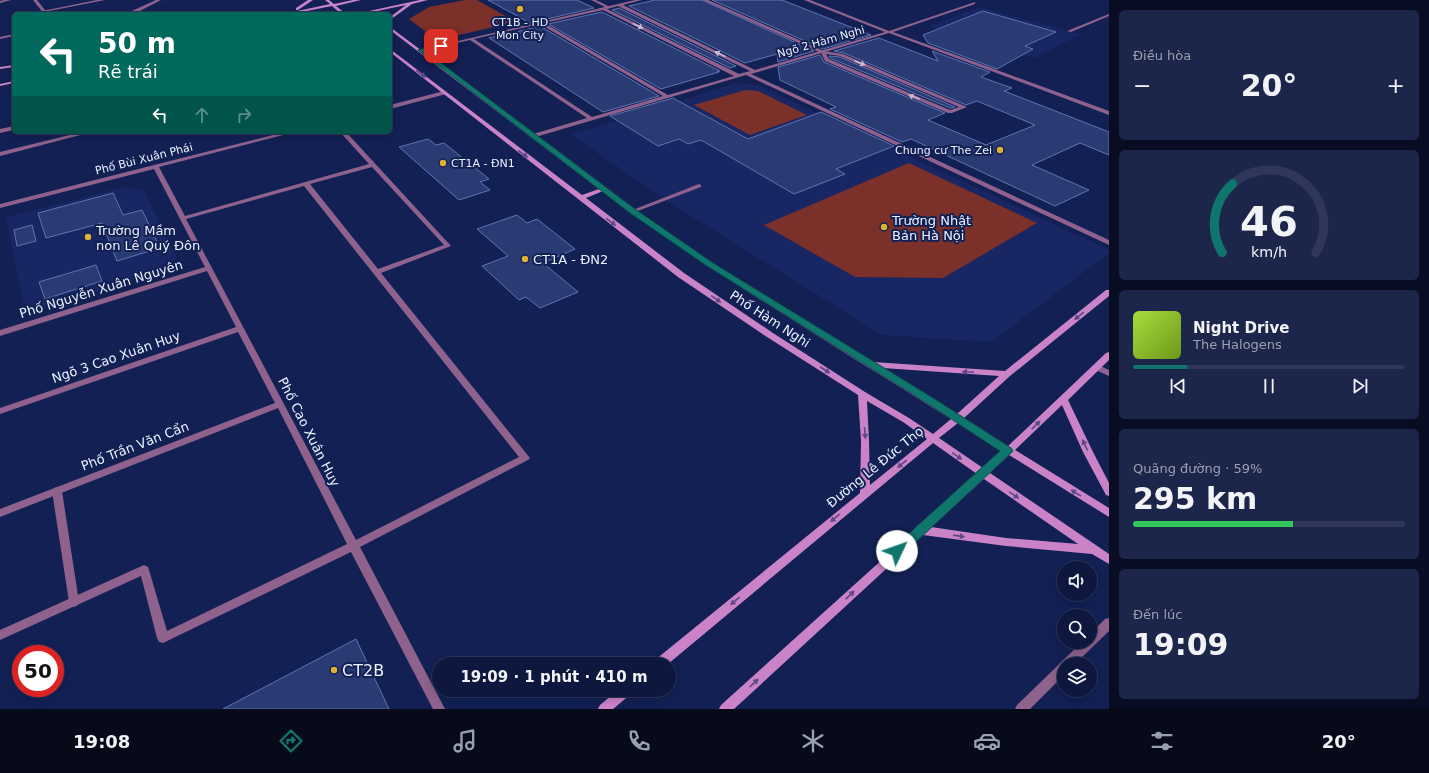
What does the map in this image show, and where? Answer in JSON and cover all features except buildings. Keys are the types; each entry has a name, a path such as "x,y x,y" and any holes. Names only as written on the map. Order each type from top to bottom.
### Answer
{"main road":[{"path":"290,12 311,0"},
{"path":"327,0 342,12"},
{"path":"374,12 426,0"},
{"path":"297,12 356,1"},
{"path":"392,18 413,3"},
{"path":"364,8 369,12"},
{"name":"Phố Hàm Nghi","path":"392,29 633,211 710,264 958,418 1007,451 1109,513"},
{"name":"Phố Hàm Nghi","path":"392,52 681,275 770,335 862,394 906,420 982,474 1109,560"},
{"path":"0,68 12,66"},
{"path":"0,85 12,82"},
{"path":"581,198 604,189"},
{"name":"Đường Lê Đức Thọ","path":"667,657 958,418 1007,374 1109,292"},
{"path":"725,709 1007,451 1109,355"},
{"path":"872,365 1007,374"},
{"path":"862,394 865,441 865,493"},
{"path":"1063,398 1088,452 1109,492"},
{"path":"920,530 1006,542 1094,550"},
{"path":"604,709 619,697"}],"street":[{"path":"0,2 9,0"},
{"path":"35,0 45,12 103,0"},
{"path":"138,12 159,0"},
{"path":"594,0 608,7"},
{"path":"421,50 640,0"},
{"path":"705,0 823,52 841,55 964,107 950,112 827,60 823,52"},
{"path":"806,0 1109,113"},
{"path":"964,0 974,2"},
{"name":"Ngõ 2 Hàm Nghi","path":"532,136 889,32 974,2"},
{"path":"619,5 754,71"},
{"path":"603,8 739,76"},
{"path":"1069,31 1109,16"},
{"path":"541,23 668,96"},
{"path":"0,38 12,35"},
{"path":"471,39 591,119"},
{"path":"747,74 1109,243"},
{"path":"392,106 444,93"},
{"path":"0,131 12,128"},
{"path":"0,154 81,134"},
{"name":"Phố Bùi Xuân Phái","path":"0,206 284,134"},
{"path":"345,134 448,246 376,272"},
{"path":"183,218 372,165"},
{"name":"Phố Cao Xuân Huy","path":"156,167 439,709"},
{"path":"0,635 144,570 163,638 353,546 525,458 306,184"},
{"path":"633,211 699,186"},
{"name":"Phố Nguyễn Xuân Nguyên","path":"0,332 208,268"},
{"name":"Ngõ 3 Cao Xuân Huy","path":"0,411 241,328"},
{"path":"1096,367 1109,374"},
{"name":"Phố Trần Văn Cẩn","path":"0,513 280,404"},
{"path":"56,491 74,602"},
{"path":"1097,635 1109,623"},
{"path":"1074,657 1083,649"},
{"path":"1021,709 1057,674"}],"shaded area":[{"path":"465,0 477,0 516,22 437,40 409,19 429,7"},
{"path":"979,7 1080,34 1035,58 929,26"},
{"name":"Trường Nhật Bản Hà Nội","path":"736,83 758,85 1109,250 1109,253 991,342 882,335 672,204 571,135"},
{"path":"745,90 758,91 807,115 750,135 694,105"},
{"path":"909,163 1037,223 943,278 855,277 764,225"},
{"name":"Trường Mầm non Lê Quý Đôn","path":"125,187 144,191 177,258 166,270 26,315 6,217"}],"place":[{"name":"CT1B - HD Mon City","path":"520,9"},
{"name":"Chung cư The Zei","path":"1000,150"},
{"name":"CT1A - ĐN1","path":"443,163"},
{"name":"Trường Nhật Bản Hà Nội","path":"884,227"},
{"name":"Trường Mầm non Lê Quý Đôn","path":"88,237"},
{"name":"CT1A - ĐN2","path":"525,259"},
{"name":"CT2B","path":"334,670"}],"route":[{"path":"441,46 421,50 532,136 633,211 710,264 958,418 1007,451 897,551"}]}
